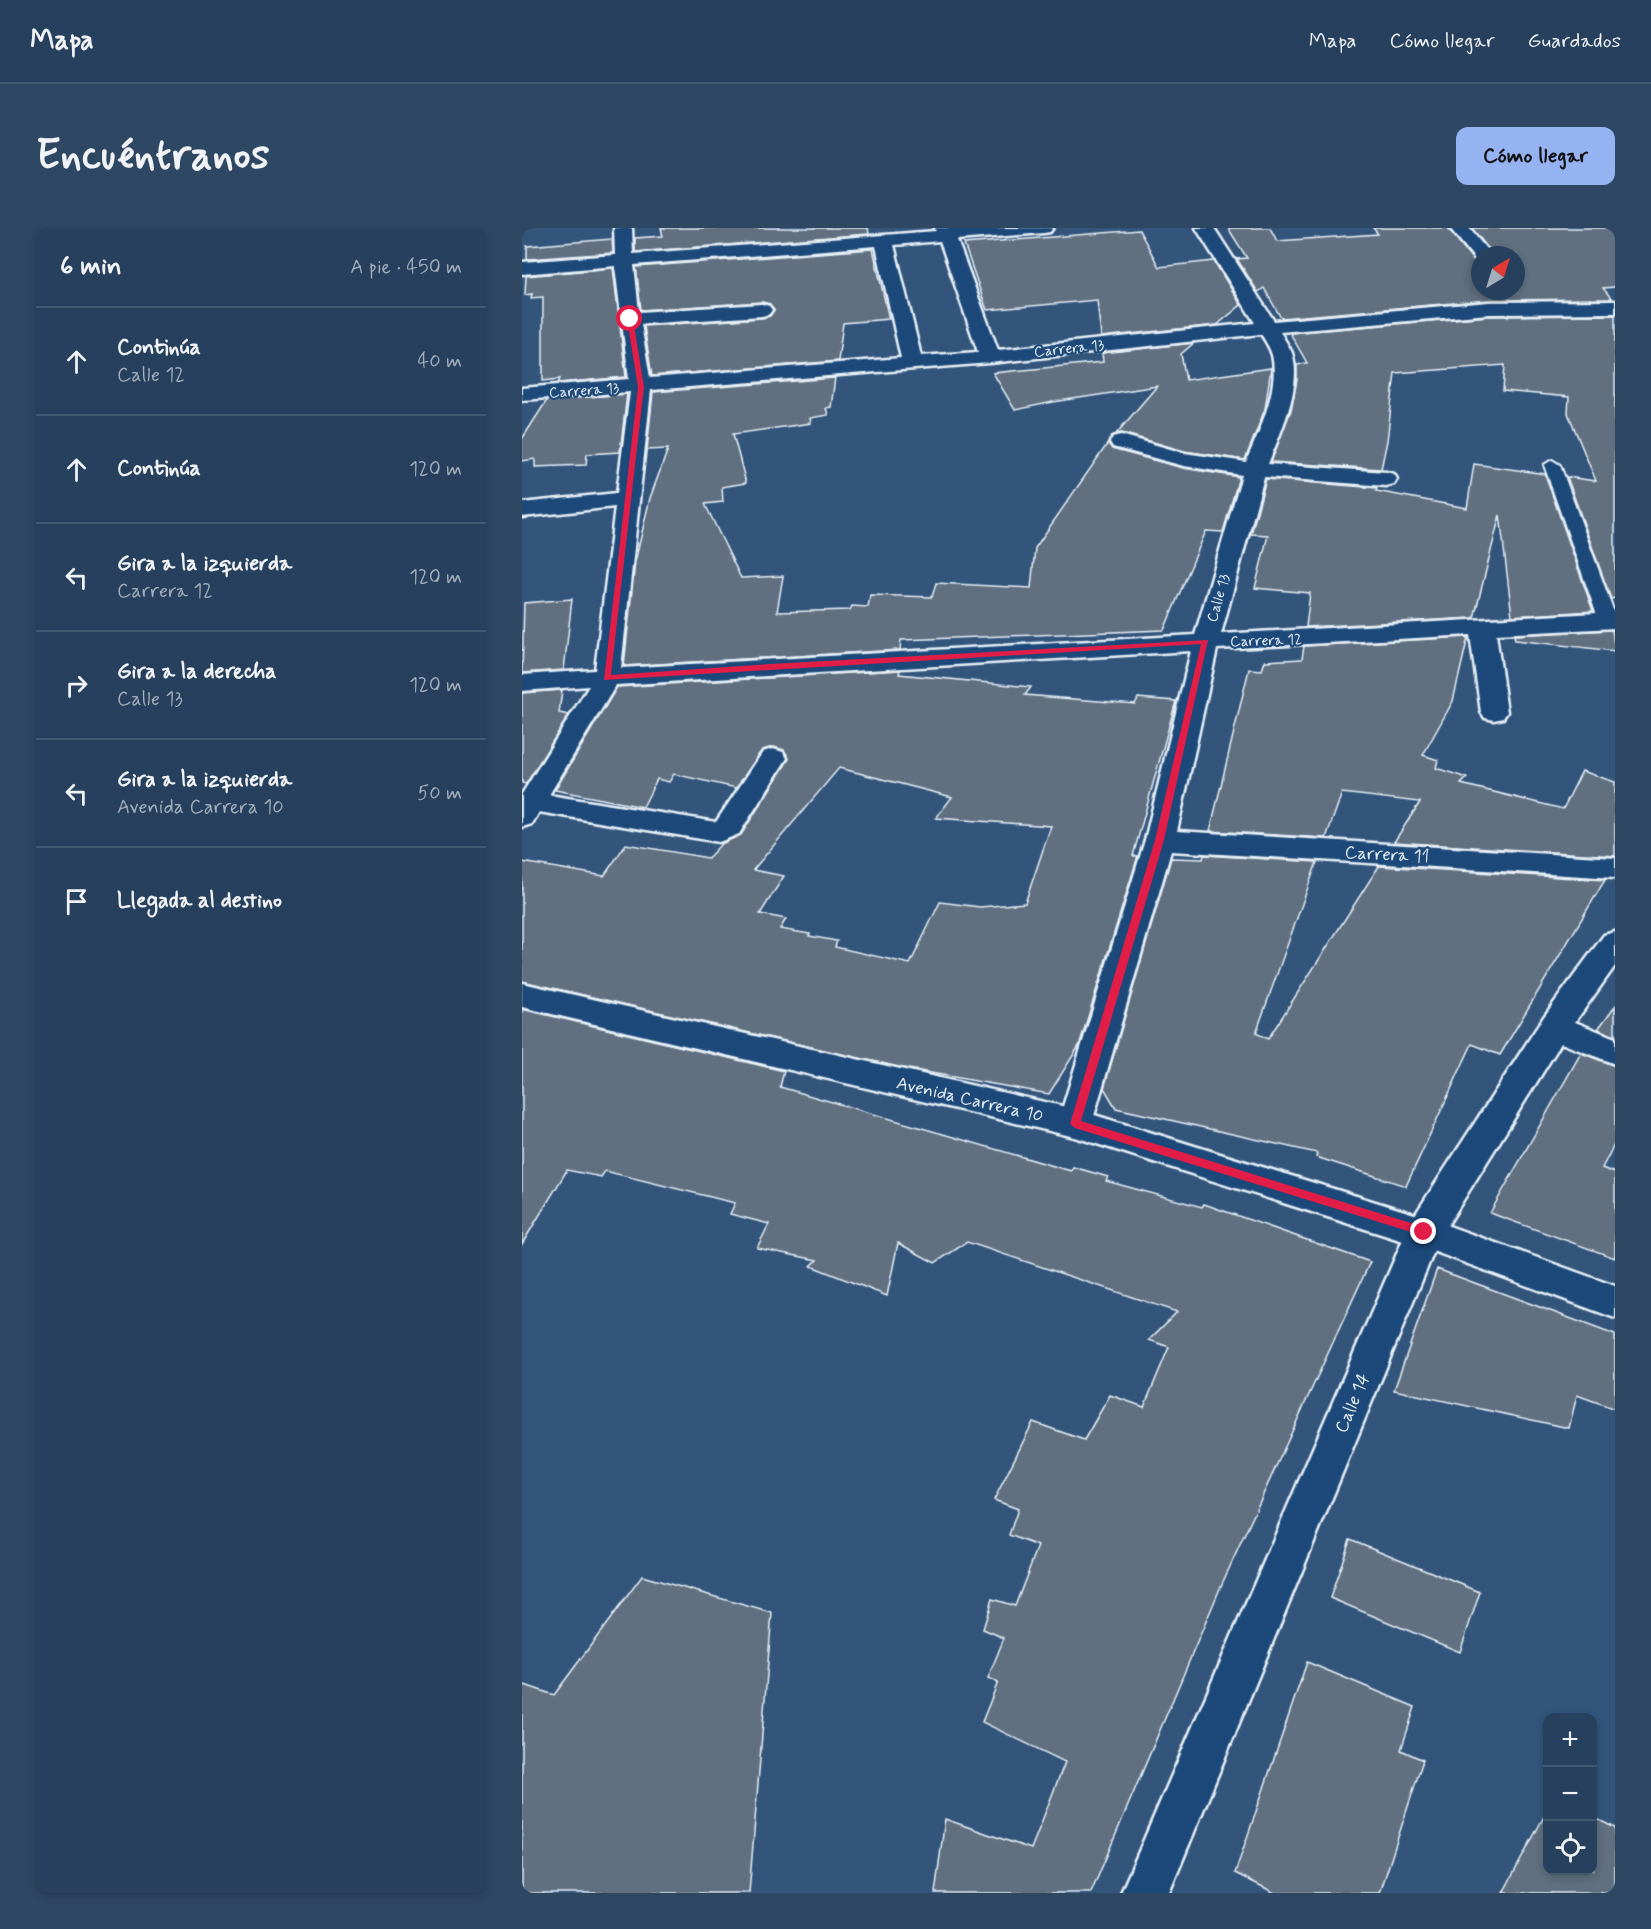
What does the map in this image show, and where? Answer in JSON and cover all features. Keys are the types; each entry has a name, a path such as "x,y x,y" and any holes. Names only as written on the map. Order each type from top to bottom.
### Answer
{"street":[{"path":"623,228 630,319 641,387 607,678 527,810 719,832 729,827 773,758"},
{"path":"522,268 946,232 1044,228"},
{"name":"Calle 13","path":"1075,1124 1160,840 1206,642 1255,468 1274,422 1284,378 1282,354 1267,326 1205,228"},
{"path":"1459,228 1474,246"},
{"path":"946,232 990,357"},
{"path":"892,237 914,364"},
{"path":"1519,300 1526,308"},
{"name":"Carrera 13","path":"522,394 641,387 914,364 1267,326 1433,312 1615,307"},
{"path":"630,319 762,309"},
{"path":"1121,442 1151,453 1255,468 1386,479"},
{"path":"522,510 627,499"},
{"name":"Carrera 12","path":"522,683 770,666 1206,642 1482,628 1613,626"},
{"path":"1482,628 1494,712"},
{"name":"Carrera 11","path":"1160,840 1615,868"},
{"name":"Calle 14","path":"1145,1893 1424,1232 1554,1027 1615,943"},
{"name":"Avenida Carrera 10","path":"522,995 1075,1124 1424,1232 1615,1302"},
{"path":"1554,1027 1615,1051"}],"lane":[{"path":"1552,465 1613,626"}],"building":[{"path":"661,228 868,228 869,234 635,252 635,238 663,236"},
{"path":"1228,228 1270,228 1277,241 1378,234 1373,228 1448,228 1471,257 1471,300 1489,300 1281,318 1264,288 1258,292 1237,259 1247,258"},
{"path":"1472,228 1615,228 1615,287 1603,288 1612,299 1525,300 1525,246 1486,246"},
{"path":"1139,230 1159,267 1214,261 1241,305 1217,325 1101,337 1097,300 987,310 964,244"},
{"path":"612,239 613,253 527,259 527,246"},
{"path":"873,249 889,319 843,323 838,361 652,376 644,326 762,318 770,316 774,310 770,304 762,302 641,310 636,267"},
{"path":"613,268 626,377 558,383 560,379 543,381 543,297 531,298 532,294 525,295 526,276"},
{"path":"1615,315 1615,598 1611,599 1567,477 1596,481 1568,413 1569,397 1503,391 1505,365 1395,373 1387,441 1381,469 1271,462 1291,410 1297,380 1297,365 1307,363 1290,333 1489,316"},
{"path":"1194,343 1181,354 1186,380 1271,368 1265,409 1245,460 1184,451 1122,433 1116,434 1157,386 1015,410 993,373 1103,362 1102,353"},
{"path":"835,378 831,407 826,408 828,415 810,418 811,423 733,434 746,483 722,487 723,502 705,504 741,578 783,576 777,612 850,610 852,606 868,607 870,595 932,597 936,583 1031,588 1035,548 1108,443 1112,449 1183,468 1239,477 1223,532 1206,531 1164,630 901,640 900,650 624,666 635,562 650,498 668,449 647,450 653,392"},
{"path":"627,394 620,452 587,454 586,465 535,467 535,459 522,461 522,439 547,400"},
{"path":"1474,464 1545,474 1593,611 1512,616 1500,515 1474,618 1306,627 1310,593 1255,588 1268,535 1251,534 1266,479 1377,488 1376,491 1467,508"},
{"path":"572,599 564,670 522,673 524,603"},
{"path":"1612,630 1615,651 1515,640 1514,635"},
{"path":"1468,637 1453,701 1423,755 1438,760 1436,768 1467,778 1461,784 1563,809 1582,771 1615,782 1615,856 1394,842 1420,802 1342,793 1326,838 1210,831 1249,669 1262,670 1265,661 1302,659 1304,646"},
{"path":"900,670 899,674 1031,687 1025,695 1135,704 1138,698 1176,701 1133,856 1138,856 1079,1046 1049,1094 903,1068 522,981 522,862 604,876 626,844 708,858 721,844 741,835 789,759 784,750 774,747 762,750 736,788 674,774 669,782 657,779 643,807 555,790 617,687","holes":["839,768 952,797 936,818 1051,826 1025,903 980,907 940,902 910,964 835,947 837,941 780,929 786,919 760,914 784,876 753,870"]},
{"path":"562,690 559,713 569,715 526,784 522,783 522,693"},
{"path":"1204,855 1317,862 1256,1033 1268,1039 1379,866 1605,880 1500,1055 1472,1044 1406,1186 1316,1157 1317,1153 1116,1108 1104,1088 1171,858 1203,859"},
{"path":"1615,1006 1615,1036 1598,1029"},
{"path":"522,1009 784,1071 780,1087 1071,1171 1073,1167 1108,1177 1106,1181 1202,1207 1204,1204 1370,1262 1221,1586 1091,1893 935,1893 945,1819 1031,1849 1065,1762 982,1722 998,1682 988,1678 1004,1638 983,1629 992,1599 1015,1606 1038,1546 1009,1535 1018,1509 994,1500 1033,1422 1084,1440 1110,1395 1144,1407 1169,1347 1149,1340 1177,1312 967,1242 935,1263 898,1243 887,1296 811,1266 817,1260 757,1248 769,1224 730,1214 735,1203 605,1171 601,1177 567,1170 522,1244"},
{"path":"1581,1053 1615,1066 1615,1143 1602,1168 1615,1173 1615,1258 1490,1213"},
{"path":"1437,1269 1615,1335 1615,1409 1577,1395 1569,1428 1394,1390"},
{"path":"1350,1539 1480,1592 1460,1652 1330,1598"},
{"path":"642,1576 772,1613 749,1893 522,1893 522,1684 554,1695"},
{"path":"1307,1662 1415,1707 1401,1750 1423,1760 1380,1893 1275,1893 1235,1873"},
{"path":"1543,1818 1543,1875 1597,1875 1597,1819 1615,1828 1615,1893 1503,1893"}],"route":[{"path":"630,319 641,387 631,457 607,678 770,666 1206,642 1160,840 1075,1124 1424,1232"}]}
